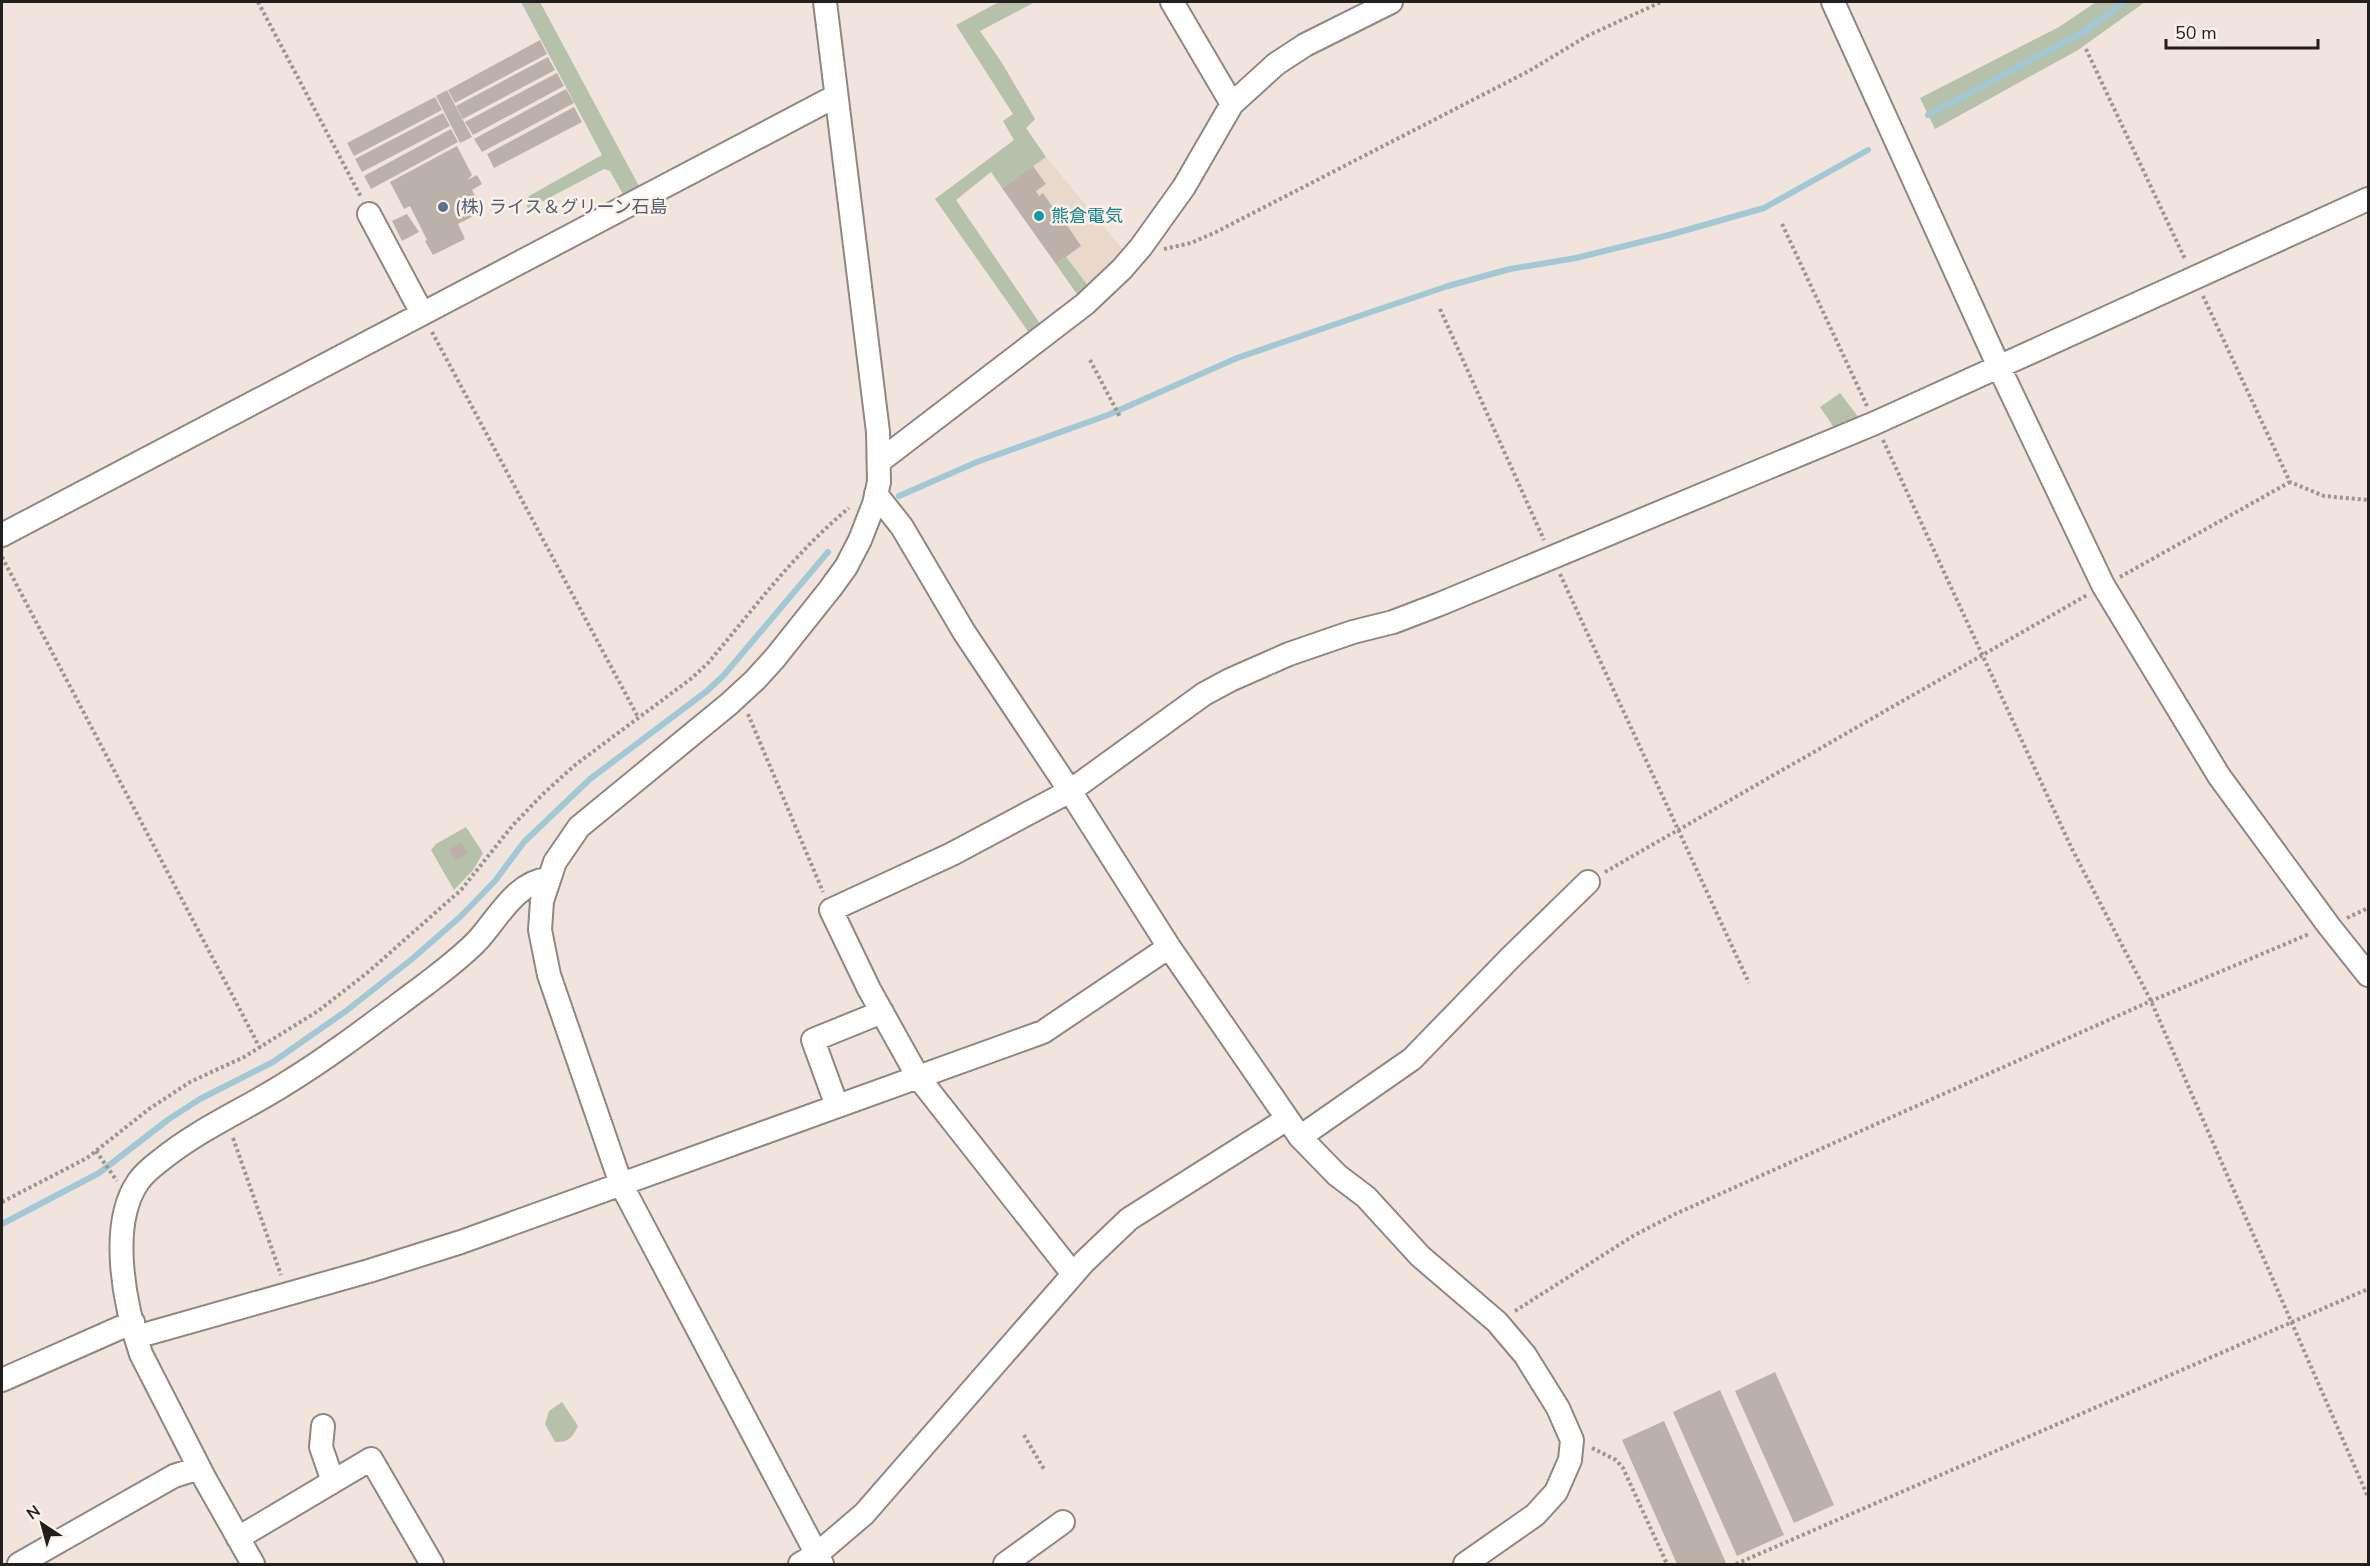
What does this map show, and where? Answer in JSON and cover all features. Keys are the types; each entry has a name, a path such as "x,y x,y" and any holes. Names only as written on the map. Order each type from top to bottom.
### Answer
{"street":[{"path":"825,2 877,420 880,461 876,494 860,540 846,567 775,658 740,694 579,827 555,862 548,879 542,901 540,930 545,959 621,1184 813,1561 864,1514 1073,1274 1129,1218 1287,1119"},
{"path":"1172,2 1232,104"},
{"path":"880,461 1097,294 1141,247 1184,187 1232,104 1276,64 1305,45 1391,2"},
{"path":"1833,2 1999,367 2103,585 2219,776 2329,926 2368,975"},
{"path":"2,534 836,96"},
{"path":"1073,1274 918,1077 882,1012 831,910 952,855 1070,791 1204,694 1230,680 1290,654 1353,632 1393,622 1440,604 1875,423 2368,199"},
{"path":"369,214 422,313"},
{"path":"876,494 902,527 964,632 1070,791 1169,947 1300,1137 1337,1175 1366,1197 1420,1256 1497,1322 1526,1355 1558,1408 1572,1440 1570,1460 1556,1492 1535,1515 1464,1564"},
{"path":"253,1564 141,1354 134,1330 121,1257 123,1222 132,1193 138,1181 168,1154 226,1117 285,1084 390,1011 456,961 478,940 522,890 540,880 548,879"},
{"path":"1300,1137 1412,1059 1588,882"},
{"path":"2,1380 134,1330 369,1271 461,1242 1043,1032 1169,947"},
{"path":"837,1106 813,1040 882,1012"},
{"path":"323,1426 321,1447 331,1483"},
{"path":"238,1538 371,1459 432,1564"},
{"path":"19,1564 174,1476 200,1468"},
{"path":"1005,1564 1063,1522"}],"path":[{"path":"258,2 369,214"},
{"path":"1141,247 1174,248 1216,232 1529,71 1587,36 1661,2"},
{"path":"1782,224 2072,849 2151,1001 2368,1497"},
{"path":"1440,309 1552,558 1749,983"},
{"path":"422,313 638,717"},
{"path":"1090,360 1120,417"},
{"path":"1588,882 2103,585 2290,482"},
{"path":"2334,499 2368,500"},
{"path":"2,1202 96,1151 149,1109 190,1082 211,1074 260,1048 318,1011 424,924 461,890 513,825 575,765 692,678 708,663 804,550 826,526 852,505"},
{"path":"2,557 260,1048"},
{"path":"740,694 831,910"},
{"path":"1497,1322 1633,1236 1673,1215 2151,1001 2368,908"},
{"path":"226,1117 287,1293"},
{"path":"96,1151 113,1176"},
{"path":"1737,1564 2368,1289"},
{"path":"1024,1435 1045,1471"},
{"path":"1572,1440 1608,1455 1623,1468 1668,1564"}],"shaded area":[{"path":"1046,157 1124,251 1079,297 1002,188"}],"green space":[{"path":"521,2 540,2 640,188 624,196 610,171 604,169 528,209 526,203 529,196 602,155"},
{"path":"999,2 1035,2 980,31 1035,119 1026,128 1046,157 1002,188 991,172 956,200 1043,328 1032,337 935,199 1014,140 1003,121 1013,114 956,25"},
{"path":"2096,2 2145,2 2078,50 1935,129 1920,98 2059,27"},
{"path":"1066,257 1086,283 1087,288 1079,297 1056,264"},
{"path":"1840,393 1862,422 1837,432 1820,407"},
{"path":"466,827 483,853 473,870 454,890 431,850 436,844"},
{"path":"562,1402 578,1426 570,1438 555,1442 545,1424 549,1411"}],"building":[{"path":"540,40 547,54 455,103 448,90"},
{"path":"548,57 555,70 463,119 456,106"},
{"path":"557,73 564,86 473,135 465,122"},
{"path":"566,89 574,103 482,152 474,139"},
{"path":"447,90 472,137 460,143 436,96"},
{"path":"435,97 442,110 354,156 347,143"},
{"path":"574,107 582,122 494,168 487,154"},
{"path":"443,113 450,126 362,172 355,159"},
{"path":"451,129 458,142 371,189 364,176"},
{"path":"457,146 472,175 467,180 477,175 482,184 472,190 483,211 458,224 465,239 433,255 410,206 404,209 390,182"},
{"name":"熊倉電気","path":"1033,166 1046,184 1036,191 1039,196 1043,193 1058,215 1054,217 1060,226 1065,222 1081,246 1056,264 1002,188"},
{"path":"407,214 419,232 402,241 392,221"},
{"path":"461,842 468,853 456,861 449,850"},
{"path":"1775,1372 1834,1505 1794,1523 1735,1391"},
{"path":"1720,1390 1784,1535 1737,1556 1673,1412"},
{"path":"1664,1421 1726,1563 1677,1564 1622,1440"}],"waterway":[{"path":"1928,115 2085,31 2124,2"},
{"path":"899,496 977,462 1108,415 1237,358 1448,286 1510,269 1576,258 1764,208 1868,150"},
{"path":"2,1224 99,1173 169,1119 200,1099 273,1062 346,1011 412,959 460,917 495,881 524,842 590,779 707,691 724,675 828,552"}],"place":[{"name":"(株) ライス＆グリーン石島","path":"443,207"},
{"name":"熊倉電気","path":"1039,216"}]}
